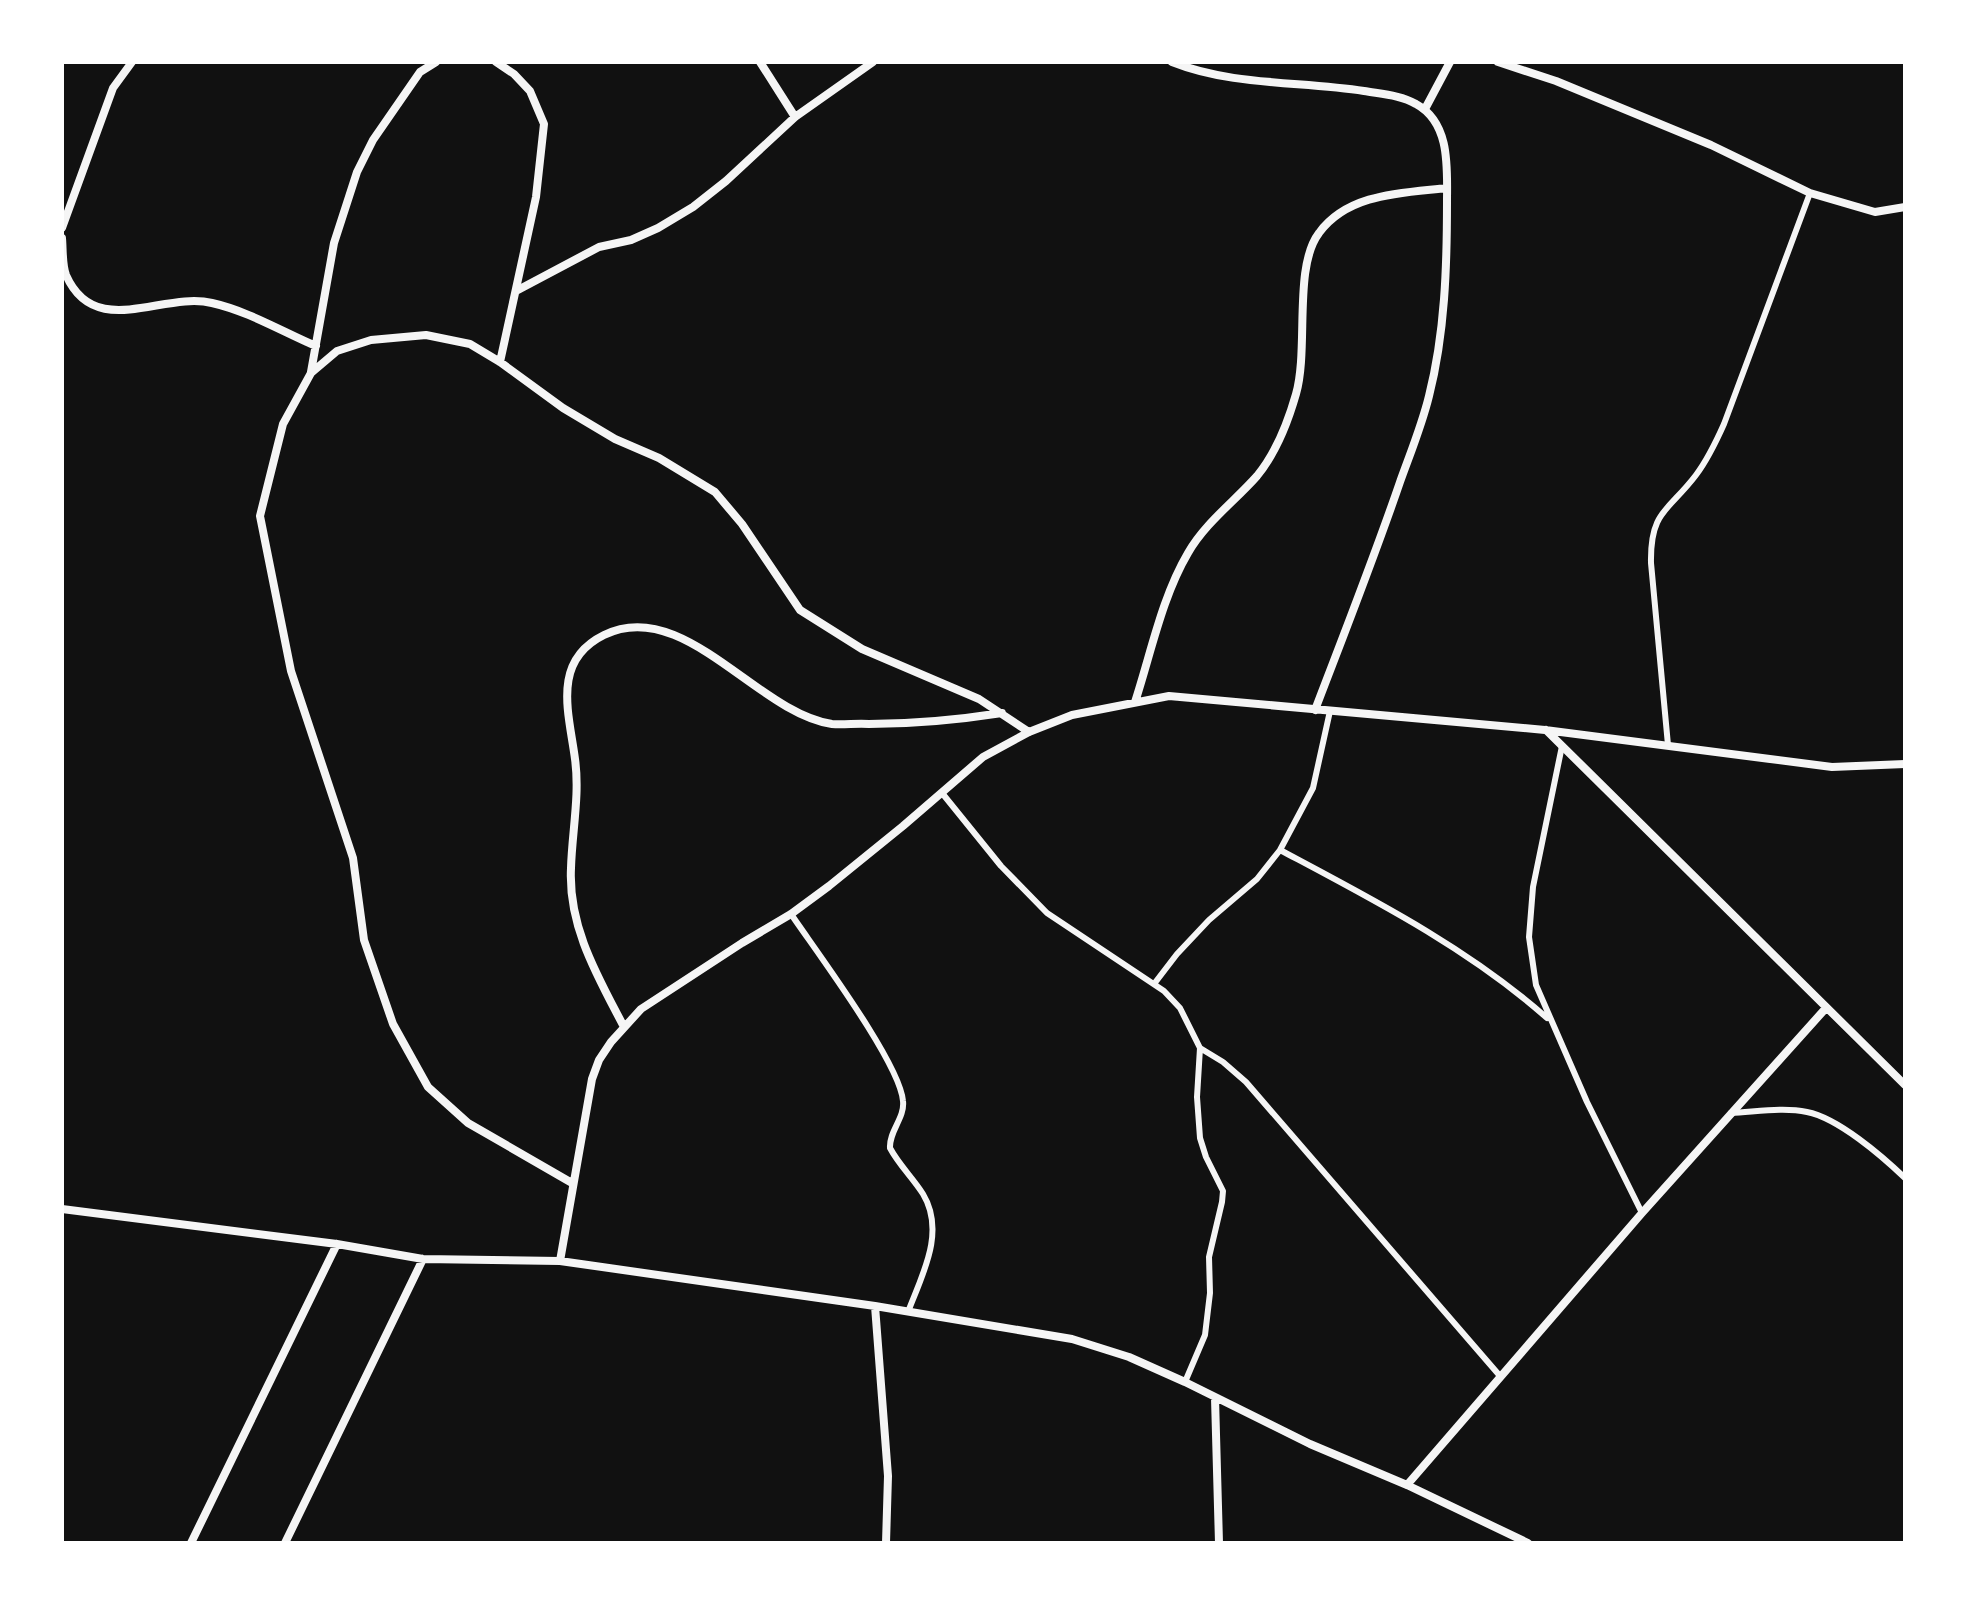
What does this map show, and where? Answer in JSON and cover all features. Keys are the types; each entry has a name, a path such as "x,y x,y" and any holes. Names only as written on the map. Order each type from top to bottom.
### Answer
{"street":[{"path":"62,228 113,88 132,62"},
{"path":"434,62 420,72 408,88 373,140 357,172 334,243 311,373 283,424 260,516 291,671 353,858 364,940 393,1024 428,1087 468,1123 572,1183"},
{"path":"496,62 514,74 530,91 544,124 536,197 500,362"},
{"path":"760,62 795,117"},
{"path":"516,291 599,247 631,240 693,207 795,117 873,62"},
{"path":"1172,62 1236,78 1313,84 1399,97 1425,109 1443,137 1447,247 1440,334 1429,397 1315,710"},
{"path":"1425,109 1450,62"},
{"path":"1498,62 1556,81 1711,145 1810,193 1875,212 1905,207"},
{"path":"1135,702 1169,595 1188,551 1259,473 1278,444 1297,392 1304,355 1303,301 1307,261 1317,235 1337,216 1367,201 1387,194 1447,188"},
{"path":"62,238 66,274 91,304 106,310 124,311 169,302 211,302 316,346"},
{"path":"311,373 337,351 371,340 426,335 470,344 563,408 615,439 659,458 715,492 742,524 800,610 862,649 979,699 1029,732"},
{"path":"624,1027 592,964 573,916 571,869 576,761 566,699 572,668 581,650 611,631 648,628 670,633 696,645 785,706 831,724 936,723 1002,713"},
{"path":"560,1261 592,1079 599,1060 624,1027 641,1009 791,914 829,886 983,757 1029,732 1072,715 1169,696 1545,730 1832,767 1905,764"},
{"path":"1545,730 1905,1085"},
{"path":"1407,1485 1642,1213 1826,1008"},
{"path":"62,1209 337,1244 423,1259 560,1261 875,1306 1072,1339 1129,1357 1185,1382 1310,1444 1407,1485 1528,1543"},
{"path":"191,1543 337,1244"},
{"path":"285,1543 423,1259"},
{"path":"875,1306 888,1476 886,1543"},
{"path":"1215,1398 1219,1543"}],"lane":[{"path":"1668,745 1651,563 1653,534 1663,511 1694,478 1718,436 1810,193"},
{"path":"1154,984 1177,954 1209,920 1257,879 1280,850 1313,788 1330,711"},
{"path":"1562,746 1533,887 1529,937 1536,985 1587,1102 1642,1213"},
{"path":"942,793 1001,866 1047,913 1154,984 1180,1008 1200,1048 1197,1097 1200,1138 1223,1191 1220,1217 1209,1257 1210,1293 1205,1335 1185,1382"},
{"path":"1280,850 1436,935 1527,1000 1550,1021"},
{"path":"791,914 874,1039 893,1073 903,1101 901,1118 890,1140 890,1148 923,1194 932,1215 934,1236 908,1312"},
{"path":"1200,1048 1223,1062 1246,1082 1500,1376"},
{"path":"1731,1113 1808,1112 1844,1129 1883,1157 1905,1178"}]}
